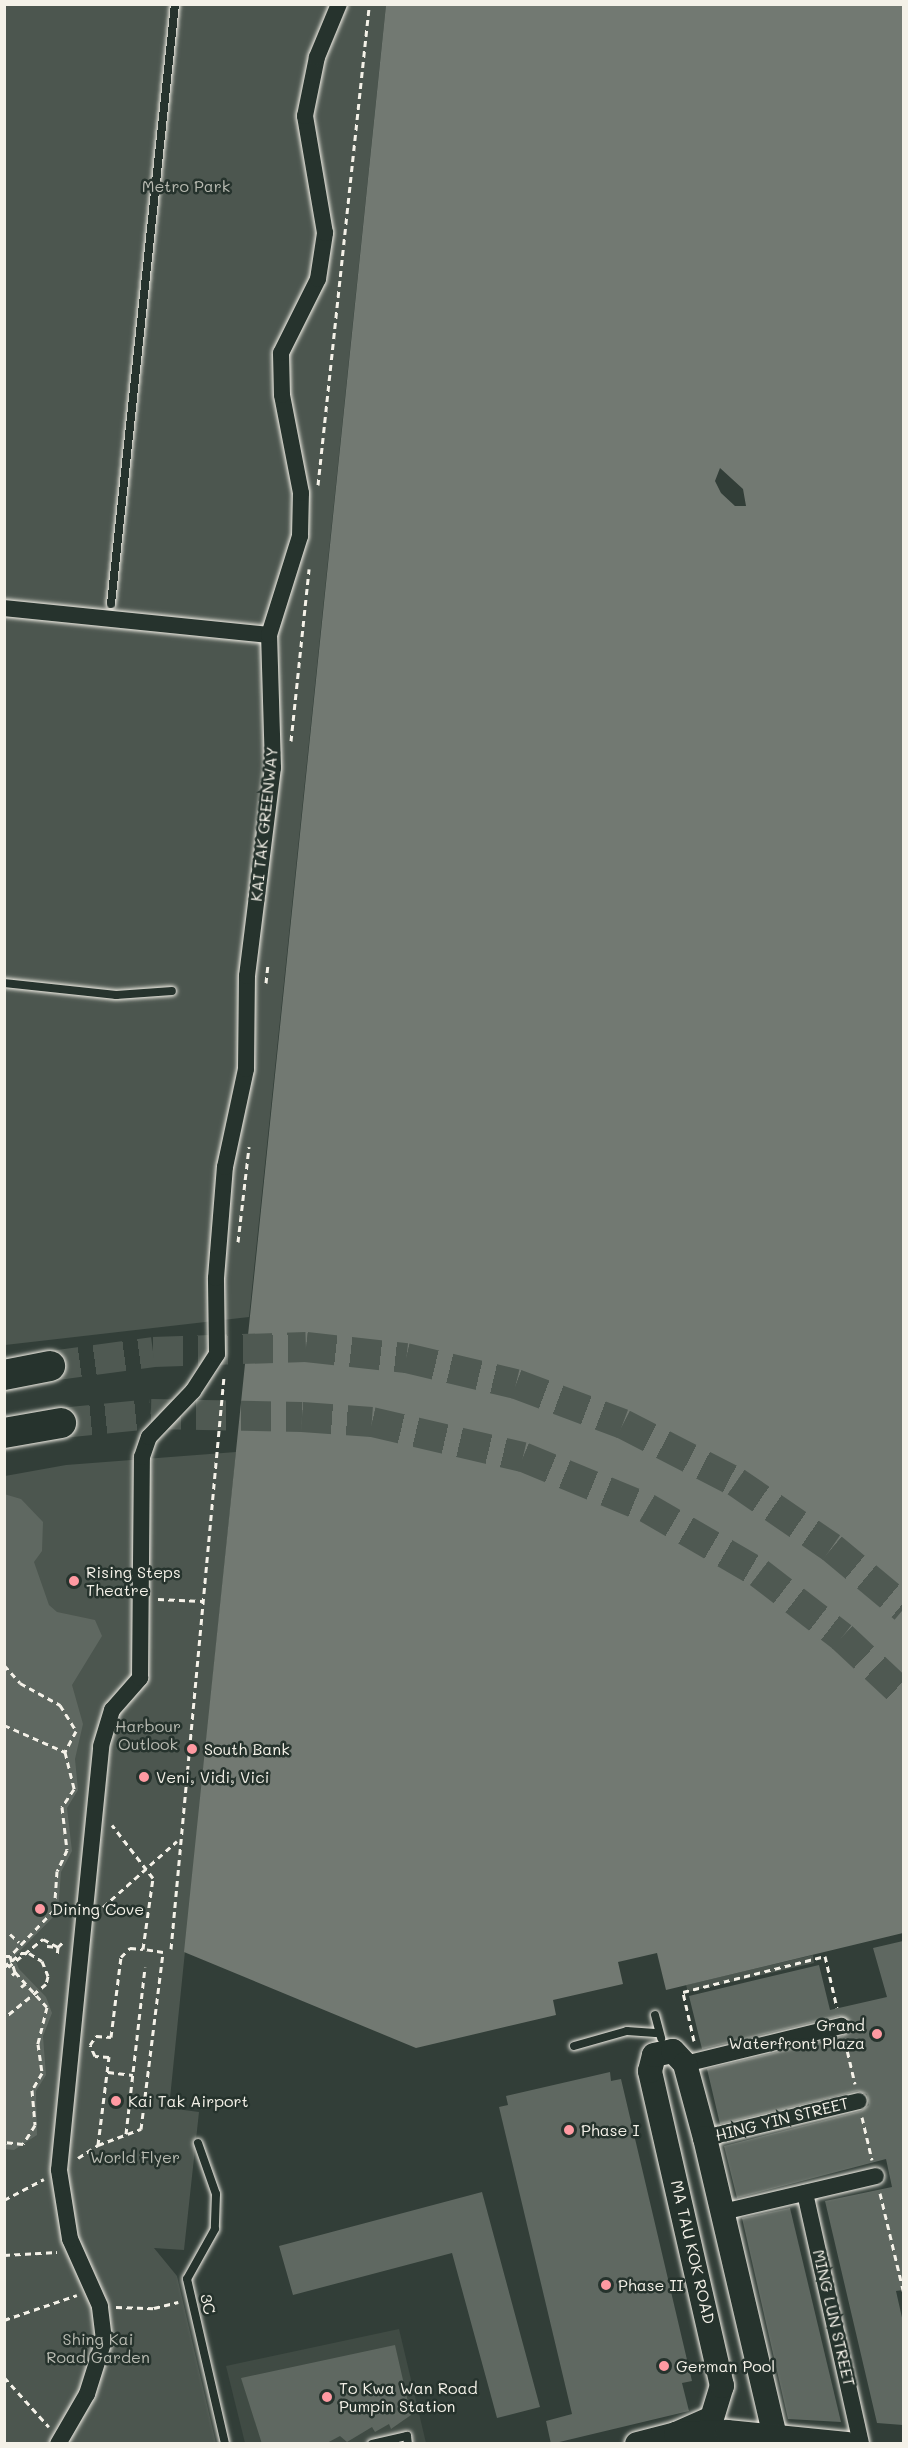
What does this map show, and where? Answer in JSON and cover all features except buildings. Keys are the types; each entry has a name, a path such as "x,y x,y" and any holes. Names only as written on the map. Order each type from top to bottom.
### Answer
{"highway":[{"path":"4,1375 50,1366"},
{"path":"4,1433 61,1423"}],"street":[{"name":"KAI TAK GREENWAY","path":"141,1598 142,1457 149,1437 193,1391 217,1353 216,1278 225,1167 246,1069 247,976 273,768 269,635 300,536 301,493 282,395 281,353 318,279 325,233 305,116 317,57 339,4"},
{"path":"4,608 269,635"},
{"path":"59,2441 100,2358 104,2340 100,2306 74,2252 59,2170 101,1746 112,1710 140,1678 141,1598"},
{"path":"686,2064 841,2026"},
{"path":"662,2043 673,2050 686,2064 776,2439"},
{"name":"MA TAU KOK ROAD","path":"662,2043 654,2055 650,2071 722,2386 712,2418 676,2434"},
{"name":"HING YIN STREET","path":"705,2138 859,2101"},
{"path":"723,2212 876,2176"},
{"name":"MING LUN STREET","path":"805,2193 861,2444"},
{"path":"676,2434 705,2444"},
{"path":"637,2444 676,2434 847,2444"}],"lane":[{"path":"111,604 175,4"},
{"path":"4,983 116,995 172,991"},
{"path":"655,2015 662,2043"},
{"path":"574,2046 627,2031 662,2043"},
{"name":"3C","path":"198,2143 216,2194 215,2229 187,2279 225,2444"},
{"path":"372,2444 407,2436 408,2444"}],"path":[{"path":"317,497 369,4"},
{"path":"291,744 311,556"},
{"path":"265,991 269,956"},
{"path":"238,1249 249,1144"},
{"path":"171,1949 177,1841 203,1601 224,1374"},
{"path":"141,1598 203,1601"},
{"path":"4,1665 20,1683 60,1705 76,1731 65,1752 74,1789 62,1807 68,1850 57,1871 54,1910 19,1942 10,1956"},
{"path":"4,1725 65,1752"},
{"path":"96,1805 153,1878 143,1949"},
{"path":"57,1957 58,1947 145,1866 177,1841"},
{"path":"10,1934 19,1942"},
{"path":"4,1962 8,1967 43,1939 58,1947"},
{"path":"47,1946 58,1947"},
{"path":"4,2200 59,2170 98,2145 141,2129 163,1952 130,1948 121,1957 111,2037 96,2036 90,2045 95,2056 109,2057 98,2145"},
{"path":"4,1967 21,1953 29,1953 42,1961 48,1976 46,1984 4,2018"},
{"path":"4,1956 10,1956"},
{"path":"4,2142 23,2144 34,2133 32,2090 43,2067 38,2044 47,2007 27,1982 15,1972 10,1956"},
{"path":"682,1992 825,1956 903,2294"},
{"path":"126,2134 145,1967"},
{"path":"21,1988 27,1982"},
{"path":"107,2072 133,2075"},
{"path":"4,2255 74,2252"},
{"path":"4,2320 94,2290"},
{"path":"100,2306 154,2308 182,2300"},
{"path":"4,2377 59,2441"}],"shaded area":[{"path":"386,5 904,5 903,1933 666,1990 657,1953 618,1962 623,1984 553,2000 556,2015 416,2048 184,1952","holes":["720,468 743,489 746,506 735,506 721,493 715,481"]},
{"name":"To Kwa Wan Road Pumpin Station","path":"399,2329 426,2443 245,2443 226,2366"}],"green space":[{"name":"Metro Park","path":"5,5 386,5 249,1317 5,1345"},
{"path":"236,1452 169,2108 199,2112 184,2250 154,2248 177,2276 216,2443 5,2443 5,1476 66,1465"},
{"path":"813,1955 814,1963 688,1992 686,1985"}],"tunnel":[{"path":"50,1366 153,1352 306,1347 406,1358 516,1384 623,1424 736,1482 832,1548 904,1608"},
{"path":"61,1423 151,1414 302,1417 372,1422 523,1457 647,1508 759,1573 842,1637 904,1695"}],"place":[{"name":"Rising Steps Theatre","path":"74,1581"},
{"name":"South Bank","path":"192,1749"},
{"name":"Veni, Vidi, Vici","path":"144,1777"},
{"name":"Dining Cove","path":"40,1909"},
{"name":"Grand Waterfront Plaza","path":"877,2034"},
{"name":"Kai Tak Airport","path":"116,2101"},
{"name":"Phase I","path":"569,2130"},
{"name":"Phase II","path":"606,2285"},
{"name":"German Pool","path":"664,2366"},
{"name":"To Kwa Wan Road Pumpin Station","path":"327,2397"}],"park label":[{"name":"Harbour Outlook","path":"148,1735"},
{"name":"World Flyer","path":"135,2157"},
{"name":"Shing Kai Road Garden","path":"98,2348"}]}
